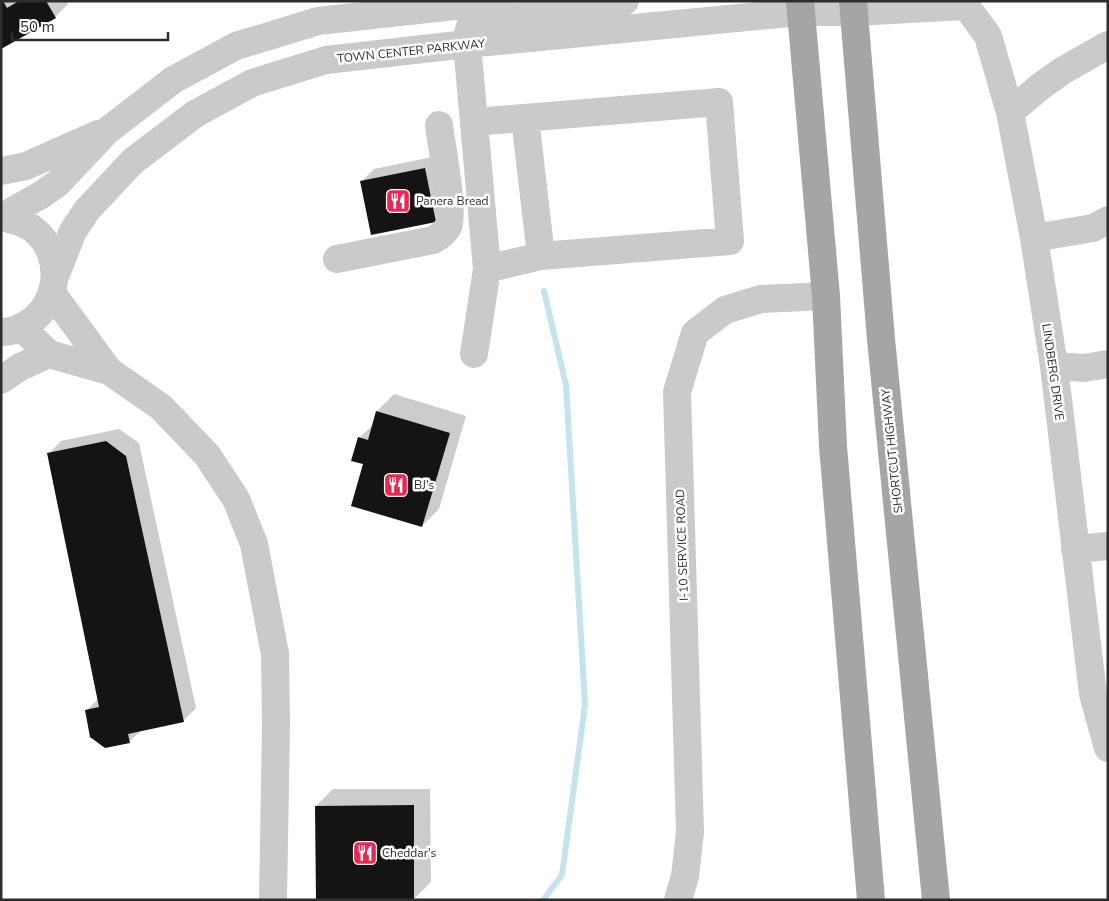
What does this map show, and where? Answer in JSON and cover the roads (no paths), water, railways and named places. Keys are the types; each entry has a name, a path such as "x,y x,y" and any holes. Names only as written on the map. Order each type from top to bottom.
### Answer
{"main road":[{"path":"800,7 826,296 833,446 871,900"},
{"name":"SHORTCUT HIGHWAY","path":"854,7 881,339 936,900"}],"street":[{"path":"1,217 41,195 58,183 107,131 173,80 236,46 318,21 500,1"},
{"path":"474,354 487,269 467,44 469,26 476,20 491,17 606,13 625,1"},
{"name":"LINDBERG DRIVE","path":"854,7 959,4 988,36 1010,112 1034,238 1054,366 1093,694 1108,748"},
{"name":"TOWN CENTER PARKWAY","path":"7,332 35,319 45,307 73,231 87,210 133,161 195,114 252,83 326,60 800,7 854,7"},
{"path":"1010,112 1062,71 1108,45"},
{"path":"474,122 719,102 730,240 541,256 487,269"},
{"path":"525,118 541,256"},
{"path":"337,259 433,240 441,236 449,226 450,204 439,125"},
{"path":"1,171 26,166 107,131"},
{"path":"1,217 18,221 33,230 45,242 52,257 54,284 109,371"},
{"path":"1034,238 1093,228 1108,220"},
{"name":"I-10 SERVICE ROAD","path":"678,900 685,876 690,832 677,392 695,333 725,310 761,299 826,296"},
{"path":"7,332 49,354 109,371 161,407 207,455 236,499 254,544 275,654 276,726 273,900"},
{"path":"1,380 20,367 49,354"},
{"path":"1054,366 1084,368 1108,364"},
{"path":"1075,549 1108,546"}],"waterway":[{"path":"543,900 562,875 585,705 566,385 544,291"}],"place":[{"name":"Panera Bread","path":"398,201"},
{"name":"BJ's","path":"396,485"},
{"name":"Cheddar's","path":"365,853"}]}
